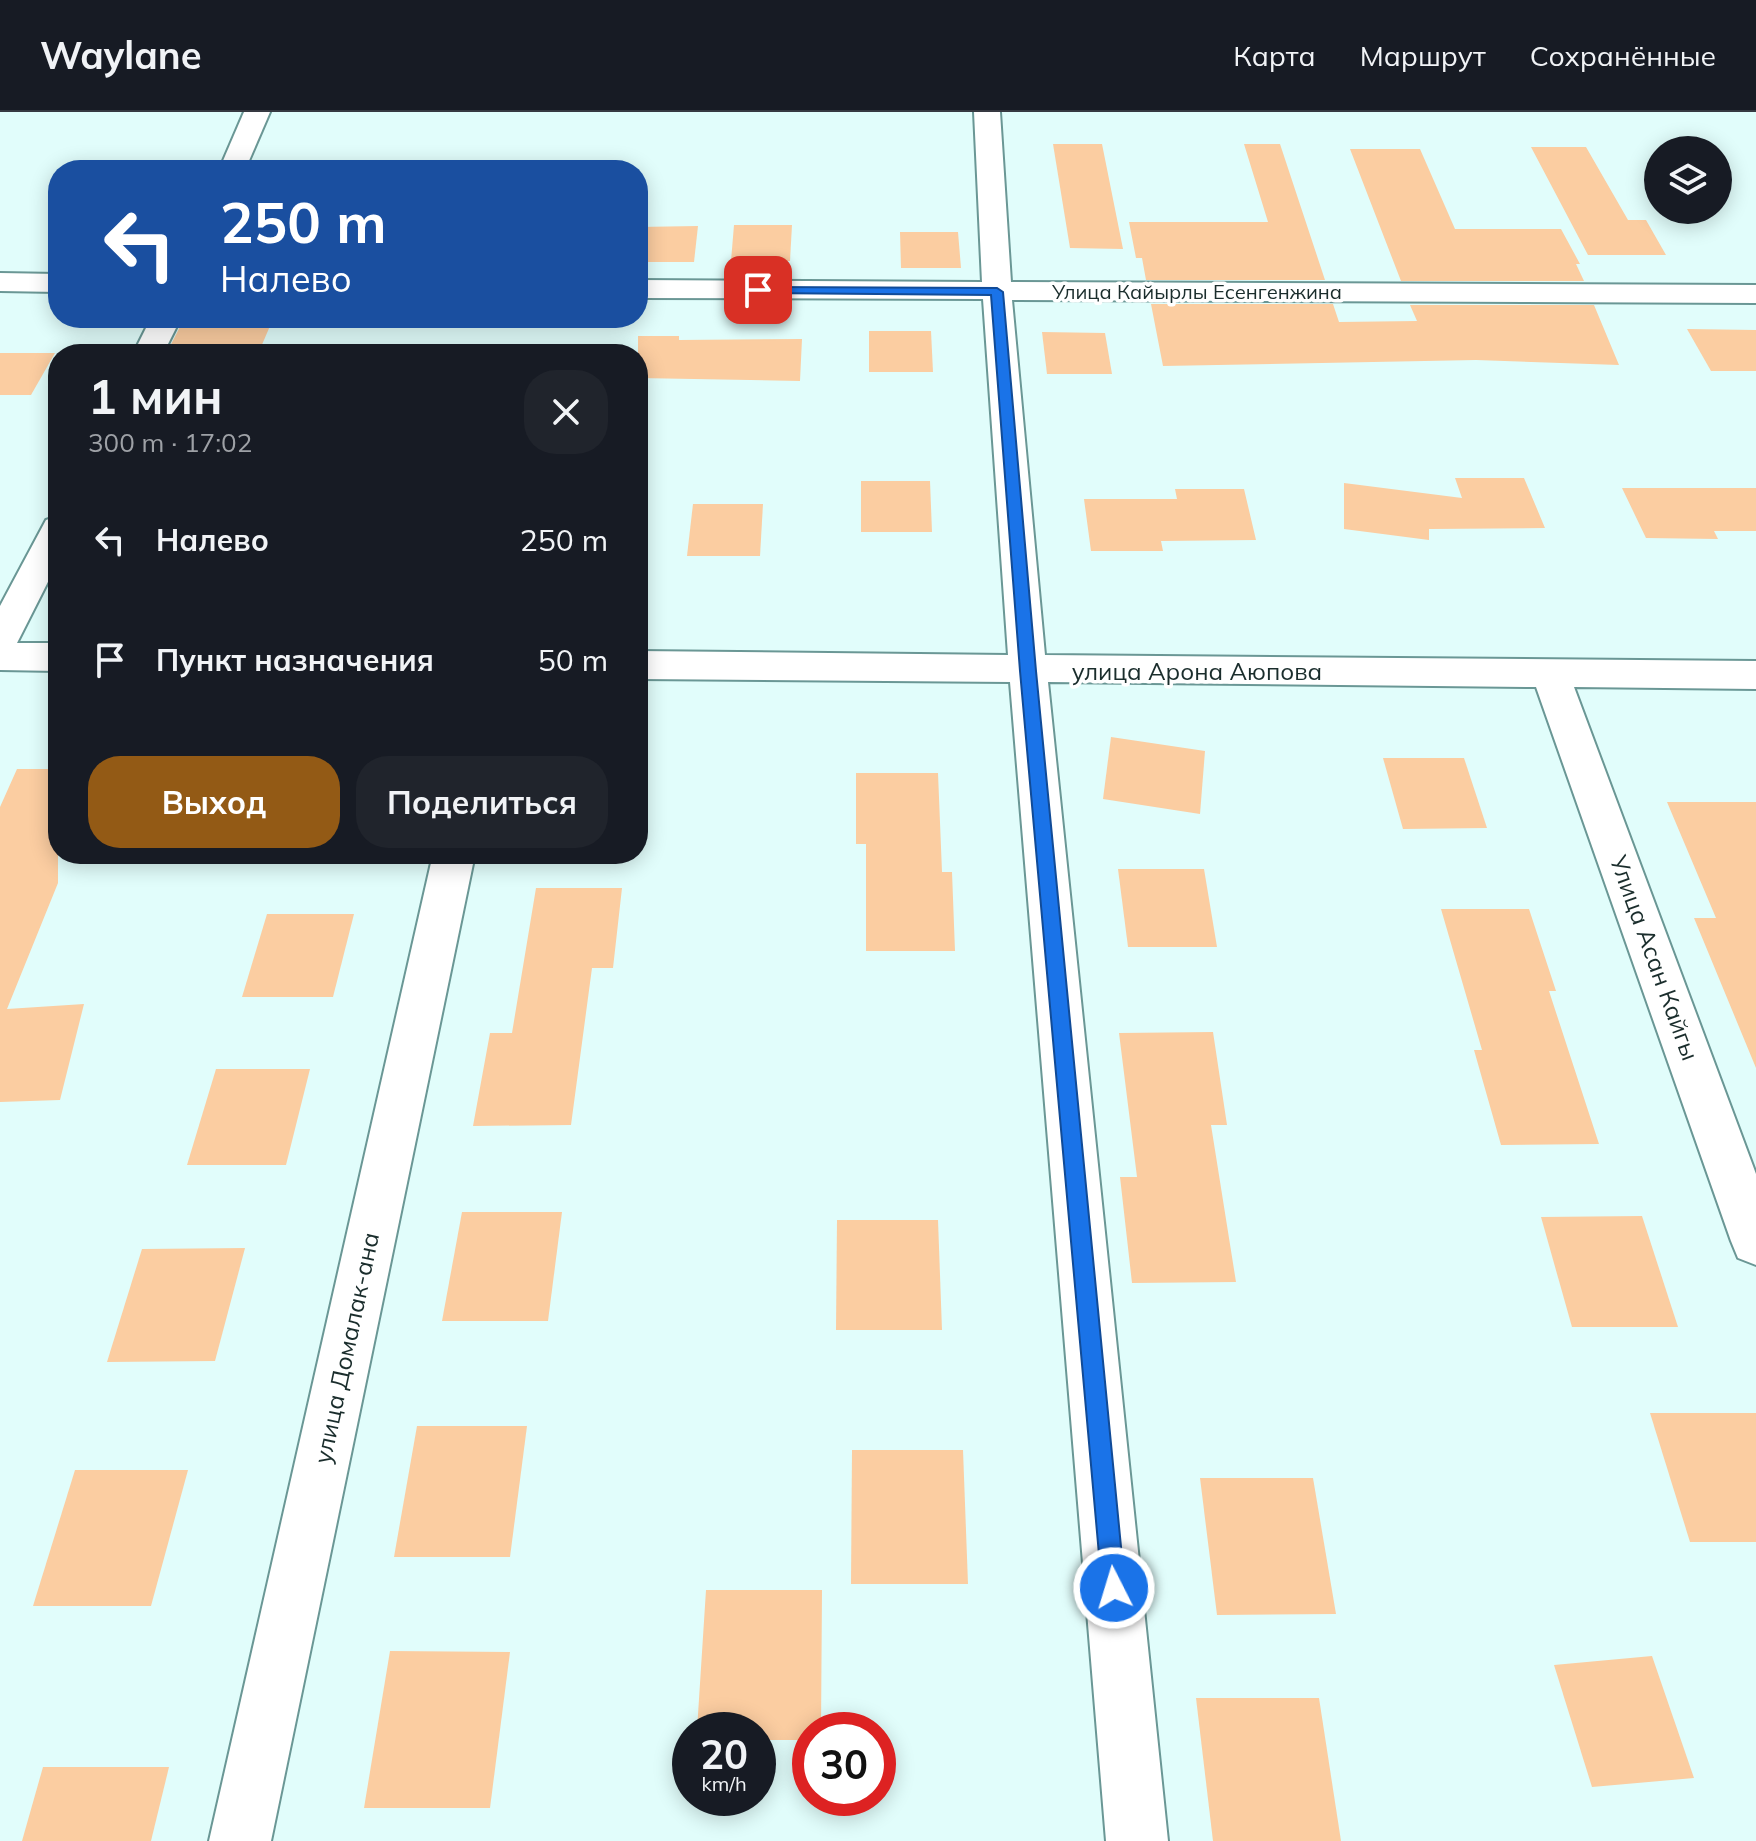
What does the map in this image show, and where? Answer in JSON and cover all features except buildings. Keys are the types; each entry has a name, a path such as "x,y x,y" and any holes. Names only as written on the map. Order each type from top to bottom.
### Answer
{"street":[{"path":"236,160 257,112"},
{"path":"987,112 997,292 1028,671 1137,1841"},
{"path":"0,282 48,283"},
{"name":"Улица Кайырлы Есенгенжина","path":"648,289 1756,294"},
{"path":"0,641 48,547"},
{"path":"0,656 48,657"},
{"name":"улица Арона Аюпова","path":"648,665 1028,671 1756,675"},
{"name":"Улица Асан Кайгы","path":"1551,675 1756,1241"},
{"name":"улица Домалак-ана","path":"240,1841 452,864"}],"route":[{"path":"758,290 997,292 1028,671 1114,1588"}]}
